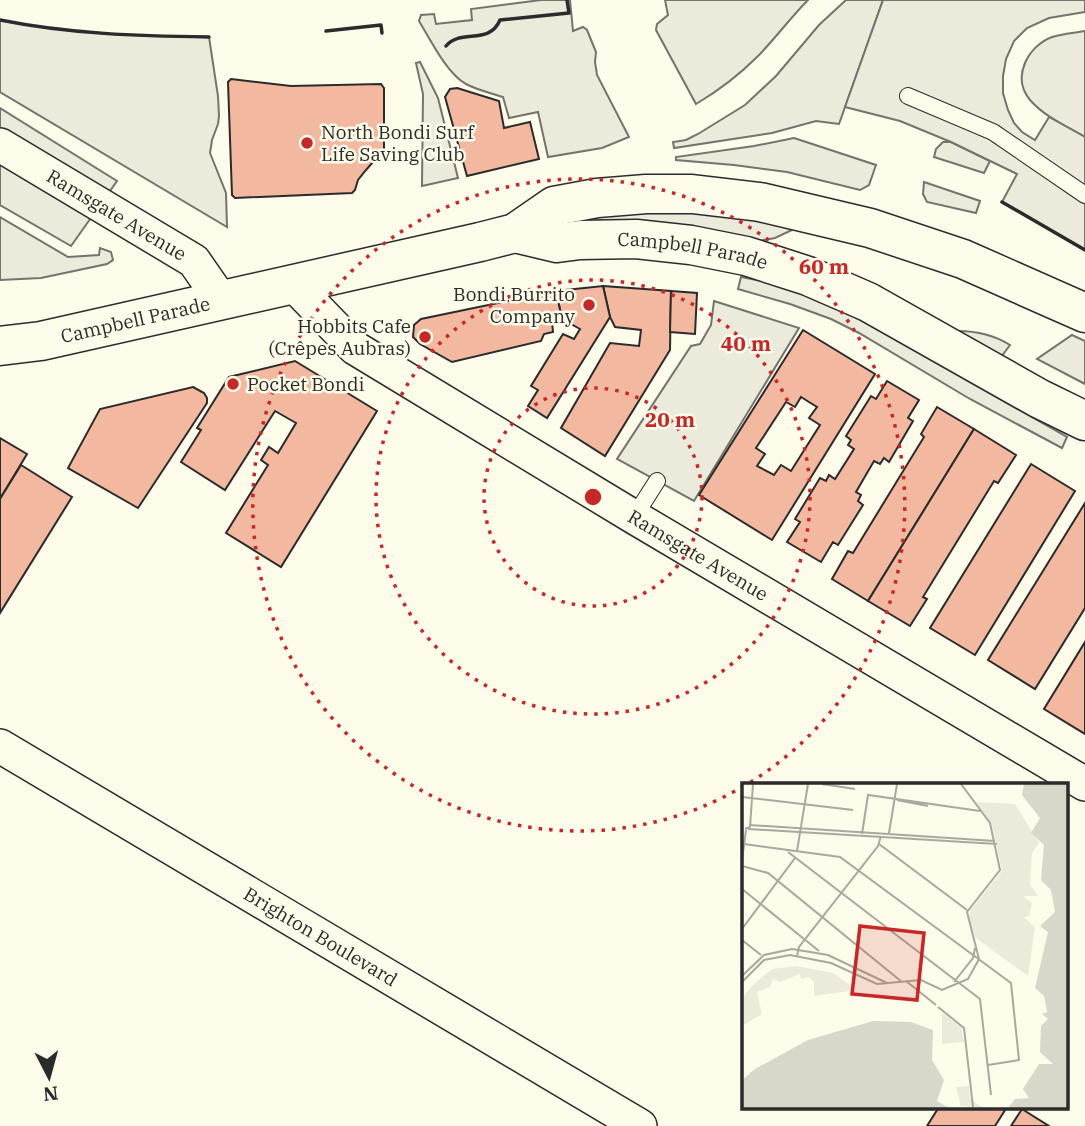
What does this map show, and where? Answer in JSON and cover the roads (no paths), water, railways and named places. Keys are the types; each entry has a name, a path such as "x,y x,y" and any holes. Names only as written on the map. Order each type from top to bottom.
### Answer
{"street":[{"name":"Ramsgate Avenue","path":"0,145 194,261 221,300"},
{"name":"Campbell Parade","path":"0,346 41,341 515,233 554,206 597,198 646,194 692,194 760,202 870,228 963,259 1085,313"},
{"name":"Campbell Parade","path":"515,233 557,243 636,239 691,245 746,256 808,276 868,302 1085,421"},
{"name":"Ramsgate Avenue","path":"293,284 355,348 1085,784"},
{"name":"Brighton Boulevard","path":"0,746 640,1126"}],"lane":[{"path":"908,96 993,132 1085,195"},
{"path":"634,517 657,481"}],"place":[{"name":"North Bondi Surf Life Saving Club","path":"307,143"},
{"name":"Bondi Burrito Company","path":"589,305"},
{"name":"Hobbits Cafe (Crêpes Aubras)","path":"425,337"},
{"name":"Pocket Bondi","path":"233,384"}]}
